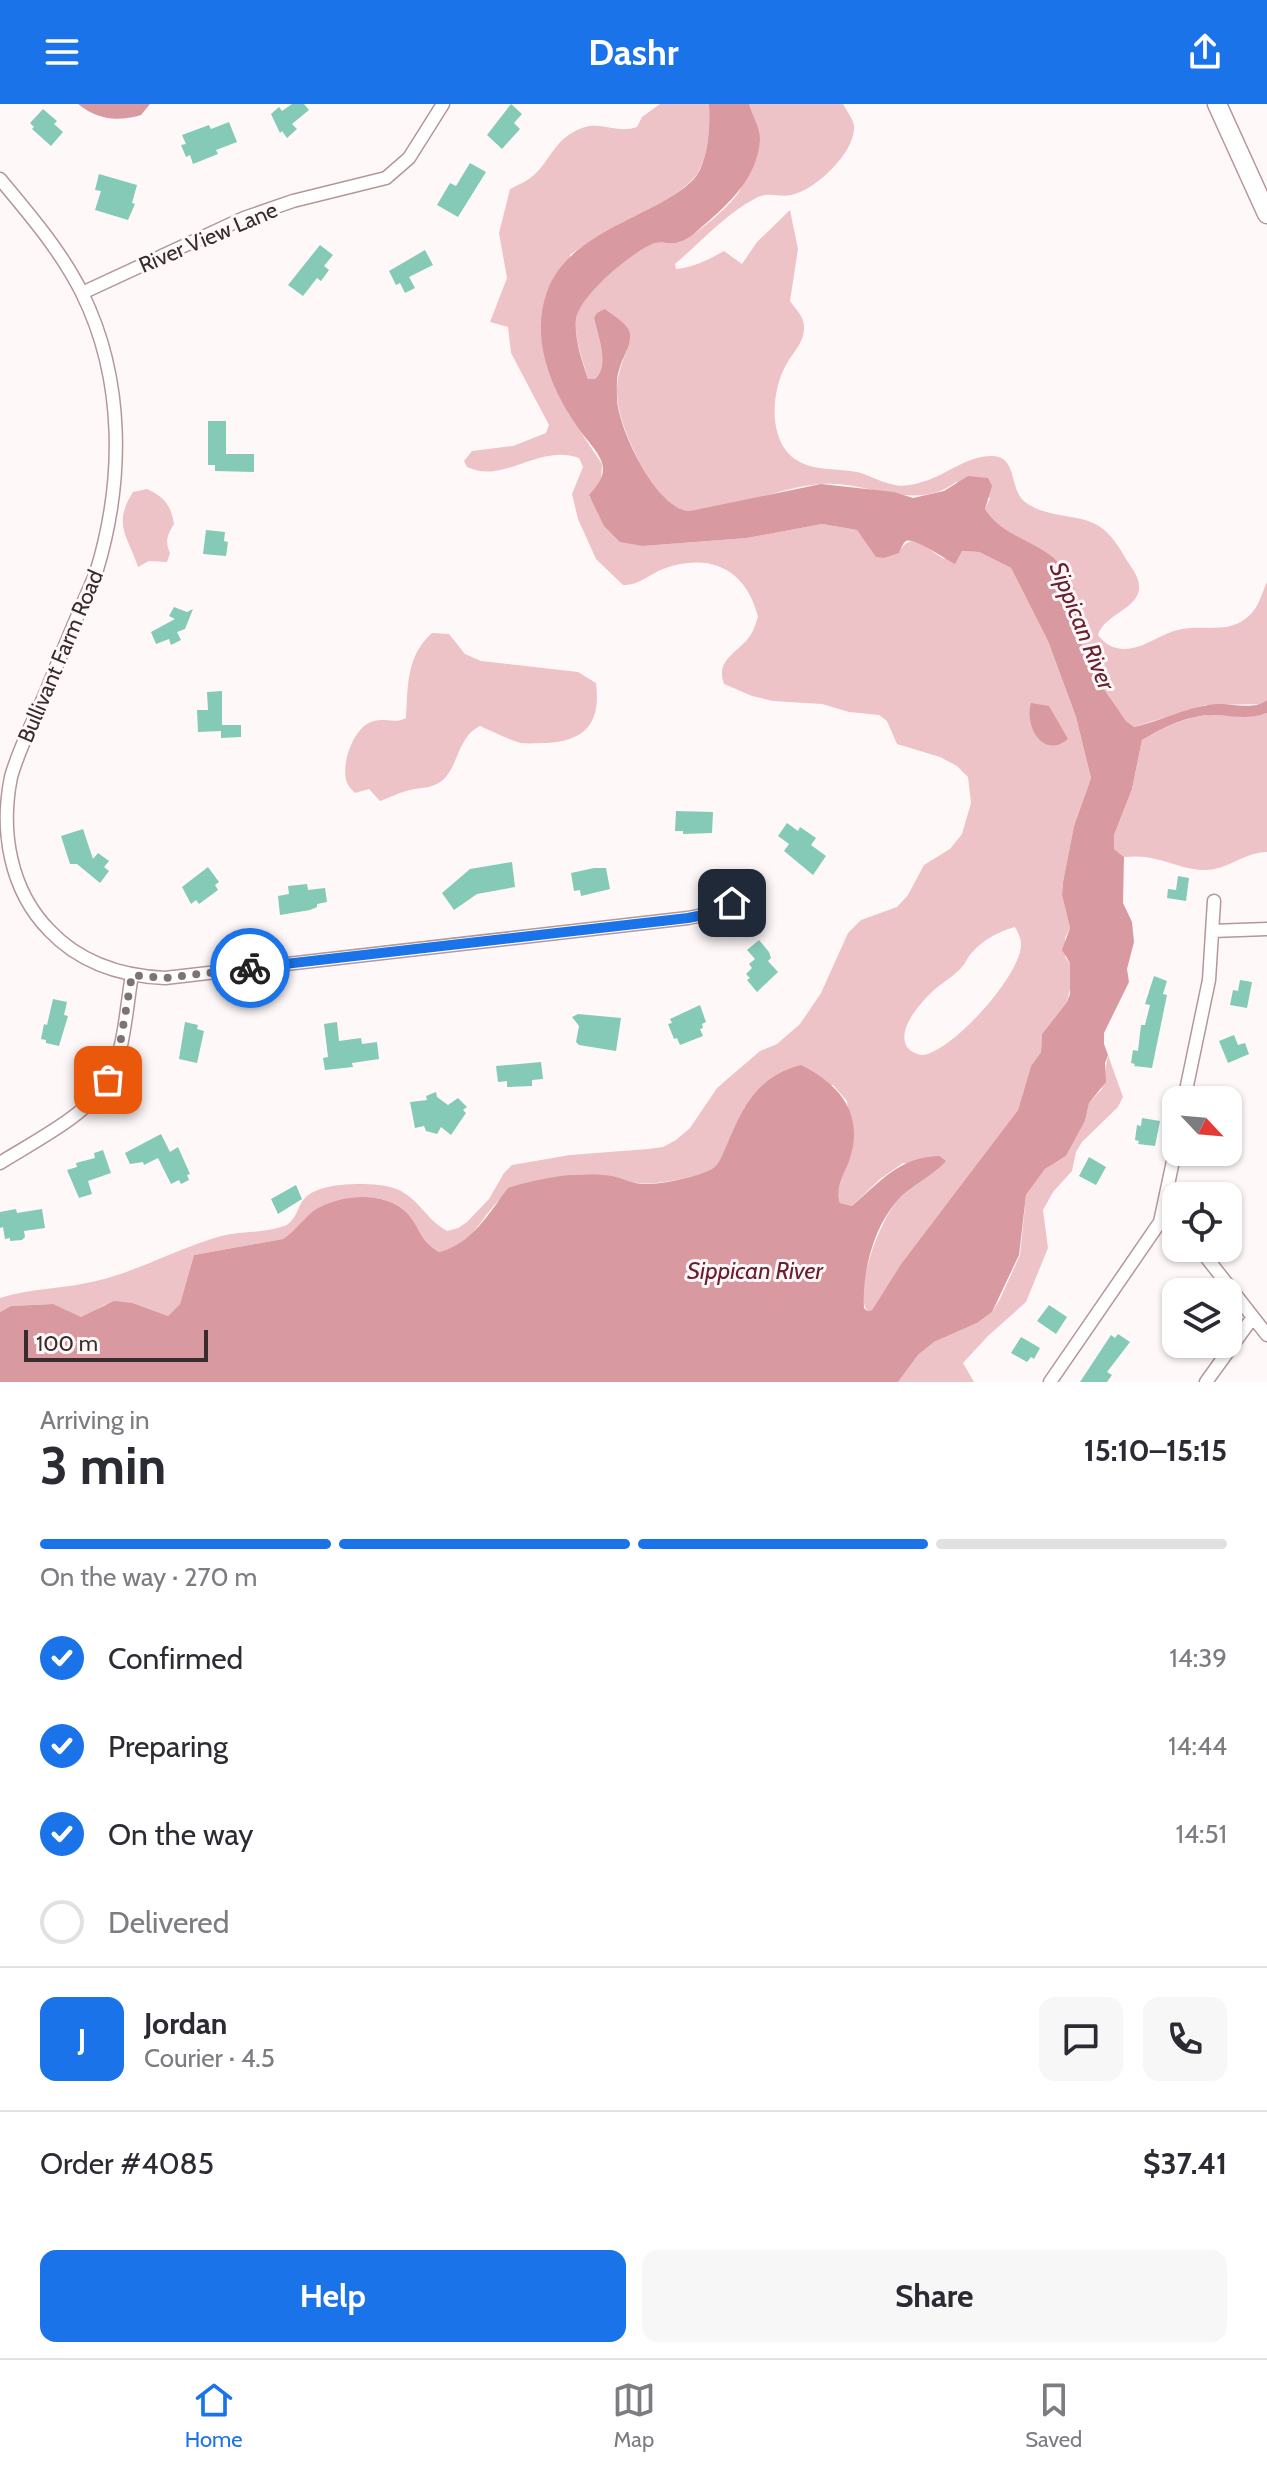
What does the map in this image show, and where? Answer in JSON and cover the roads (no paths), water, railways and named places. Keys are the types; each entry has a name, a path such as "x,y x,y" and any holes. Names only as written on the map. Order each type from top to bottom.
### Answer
{"highway":[{"path":"1217,104 1267,214"}],"street":[{"name":"River View Lane","path":"82,293 244,218 293,201 386,178 409,158 443,104"},
{"name":"Bullivant Farm Road","path":"0,179 55,247 82,293 102,347 113,403 116,460 111,517 96,573 6,773 6,845 15,879 32,910 55,937 99,965 132,975 181,976 688,918 732,903"},
{"path":"1187,1086 1209,980 1214,901"},
{"path":"1212,931 1267,929"},
{"path":"0,1163 75,1115 108,1080 118,1056 132,975"},
{"path":"1050,1382 1152,1236 1162,1213"},
{"path":"1210,1262 1267,1335"},
{"path":"1206,1382 1253,1317"}],"water":[{"path":"78,104 150,104 141,115 116,119 93,113"},
{"name":"Sippican River","path":"709,104 749,104 760,139 749,176 724,207 689,237 676,243 655,243 622,264 587,298 576,319 577,342 588,379 595,379 602,367 602,350 594,318 597,313 605,309 629,330 629,343 617,377 619,413 641,465 663,496 676,506 690,511 821,484 894,492 913,498 944,491 968,476 988,478 992,486 985,509 993,519 1045,551 1063,568 1070,580 1078,600 1087,660 1126,721 1134,727 1197,707 1219,704 1251,706 1267,700 1267,713 1247,717 1216,715 1187,719 1142,740 1132,789 1114,835 1114,849 1124,857 1123,903 1132,922 1134,942 1127,969 1129,982 1104,1033 1108,1055 1105,1063 1106,1082 1089,1103 1085,1121 1066,1156 1045,1169 1026,1195 1019,1255 992,1312 977,1323 934,1342 918,1355 898,1382 0,1382 0,1312 11,1306 53,1304 81,1317 114,1301 132,1303 168,1316 180,1304 194,1255 283,1239 316,1209 341,1199 366,1197 389,1201 408,1214 428,1243 439,1252 470,1235 508,1188 573,1175 612,1176 642,1184 693,1176 717,1164 745,1107 762,1086 786,1070 801,1065 838,1092 851,1116 853,1144 839,1186 840,1203 852,1206 891,1172 912,1161 939,1156 946,1161 903,1195 881,1224 865,1280 864,1308 872,1310 901,1264 1018,1110 1031,1066 1041,1052 1042,1034 1070,994 1070,963 1062,950 1070,928 1062,895 1063,882 1074,826 1091,778 1076,717 1048,641 1011,568 979,552 962,551 955,564 910,541 905,542 899,553 876,557 857,530 822,524 747,538 643,546 620,542 604,526 589,495 602,476 600,459 559,397 546,363 542,345 542,310 555,275 580,248 664,201 693,180 705,154"},
{"path":"1031,703 1049,706 1068,739 1059,744 1043,743 1030,721"}]}
